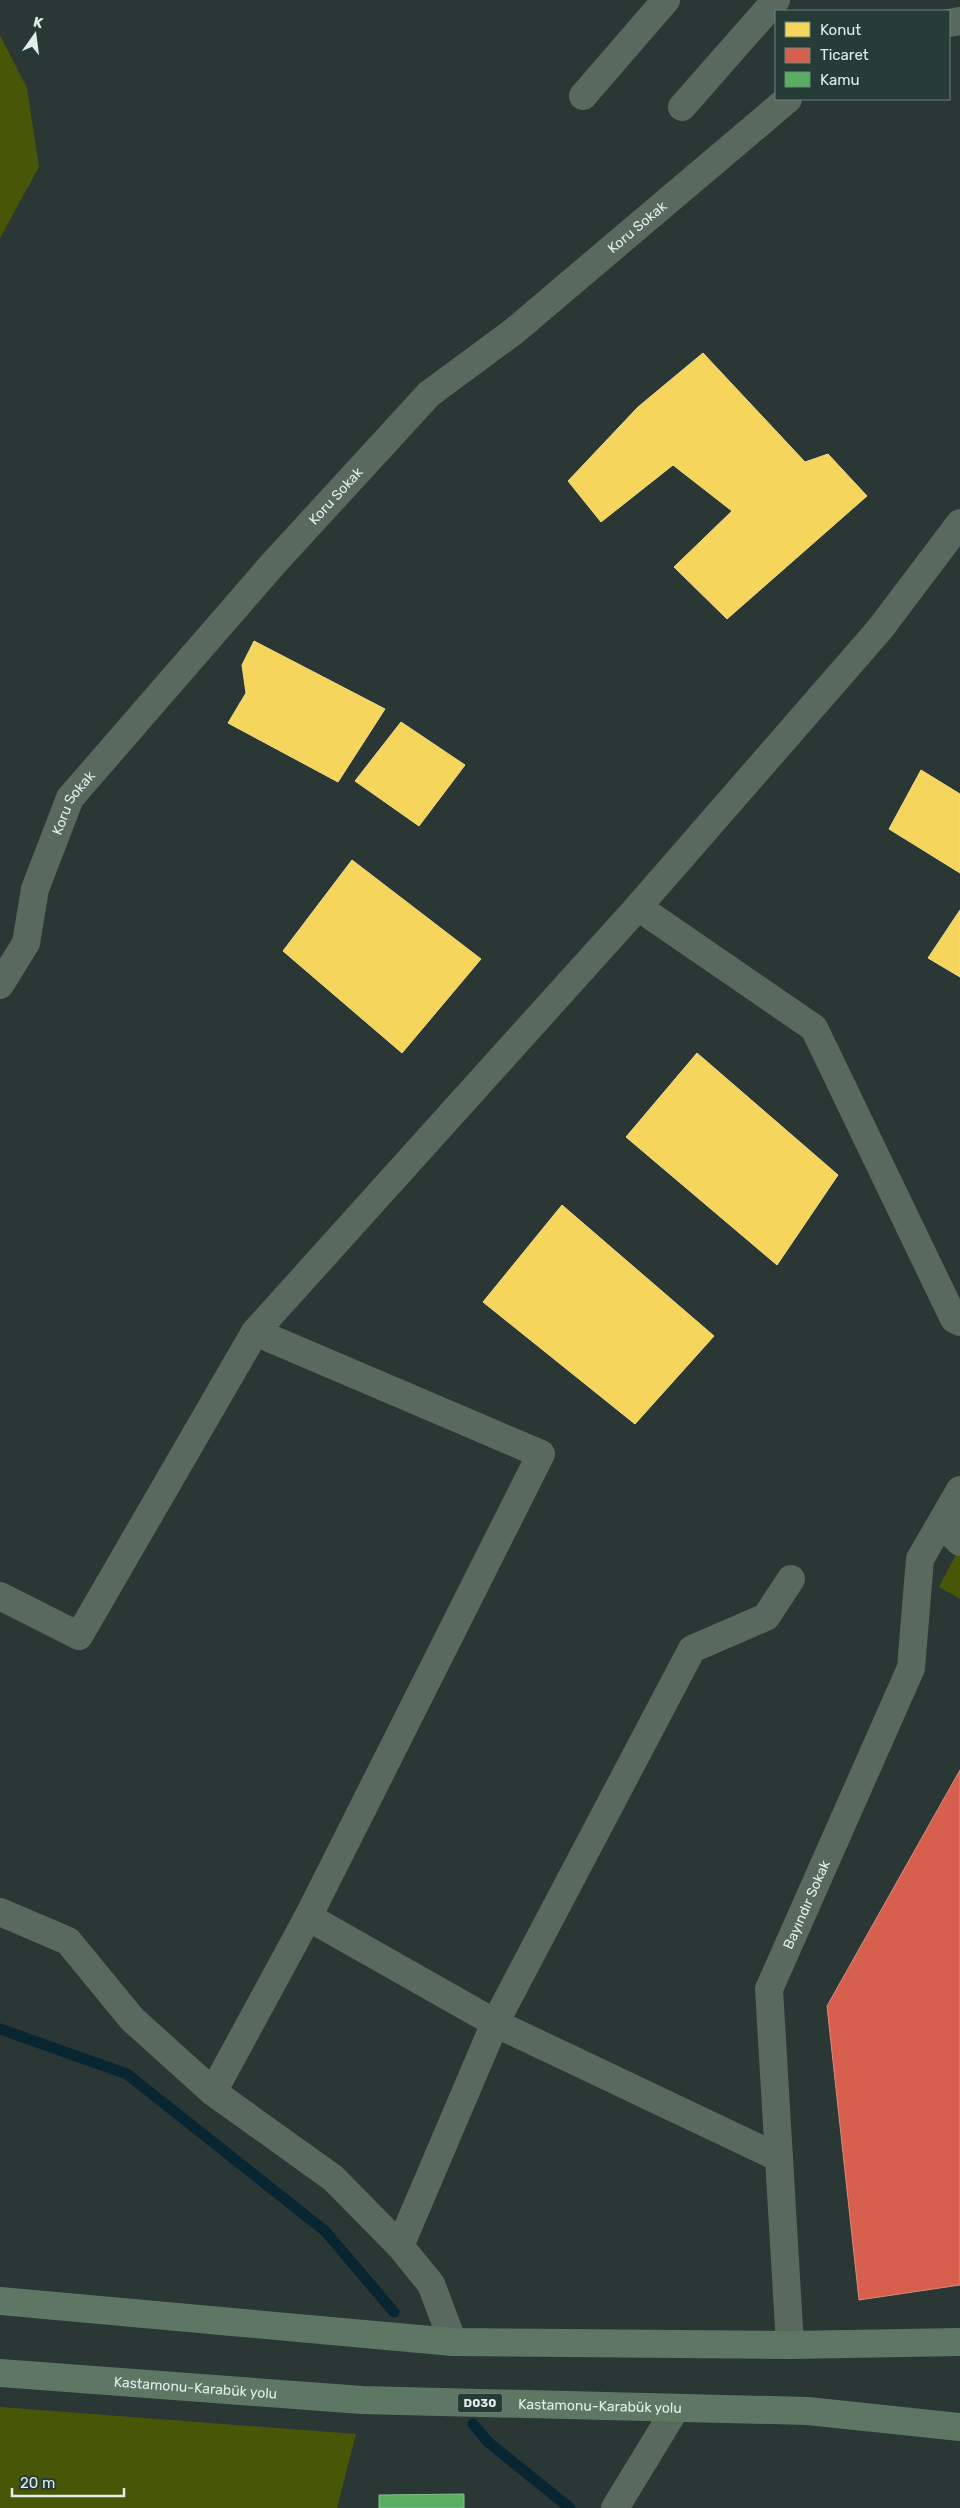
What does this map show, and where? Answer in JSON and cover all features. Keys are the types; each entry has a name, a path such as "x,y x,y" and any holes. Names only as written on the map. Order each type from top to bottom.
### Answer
{"highway":[{"path":"0,2301 453,2342 790,2345 960,2342"},
{"name":"Kastamonu-Karabük yolu","path":"0,2372 362,2400 808,2411 960,2427"}],"street":[{"path":"682,108 768,3"},
{"path":"582,96 656,4"},
{"name":"Koru Sokak","path":"0,985 26,943 35,889 70,798 273,564 429,394 513,332 787,100"},
{"path":"0,1596 79,1636 255,1332 638,907 880,630 960,523"},
{"path":"638,907 814,1028 954,1319 960,1322"},
{"path":"213,2092 308,1917 541,1454 255,1332"},
{"name":"Bayındır Sokak","path":"790,2345 769,1989 911,1668 920,1559 960,1490"},
{"path":"960,1518 951,1533 960,1542"},
{"path":"400,2246 495,2022 692,1649 766,1617 790,1579"},
{"path":"0,1912 68,1942 132,2019 213,2092 333,2178 400,2246 431,2284 453,2342"},
{"path":"308,1917 495,2022 778,2158"},
{"path":"615,2508 676,2408"}],"green space":[{"path":"0,35 27,88 39,167 0,238"},
{"path":"960,1547 960,1599 939,1587"},
{"path":"0,2407 356,2434 337,2508 0,2508"}],"building: Konut":[{"path":"703,353 805,462 828,454 867,496 727,619 674,567 732,511 673,465 601,522 568,481 638,407"},
{"path":"254,641 385,709 338,782 228,723 246,693 242,665"},
{"path":"401,722 465,765 419,826 355,781"},
{"path":"921,770 960,794 960,873 889,829"},
{"path":"352,860 481,959 402,1053 283,951"},
{"path":"960,910 960,977 928,958"},
{"path":"697,1053 838,1175 777,1265 626,1137"},
{"path":"562,1205 714,1336 635,1424 483,1302"}],"building: Ticaret":[{"path":"960,1770 960,2285 859,2300 827,2006"}],"building: Kamu":[{"path":"464,2494 464,2508 379,2508 379,2495"}],"waterway":[{"path":"0,2029 127,2074 325,2231 394,2312"},
{"path":"473,2424 488,2442 570,2508"}]}
